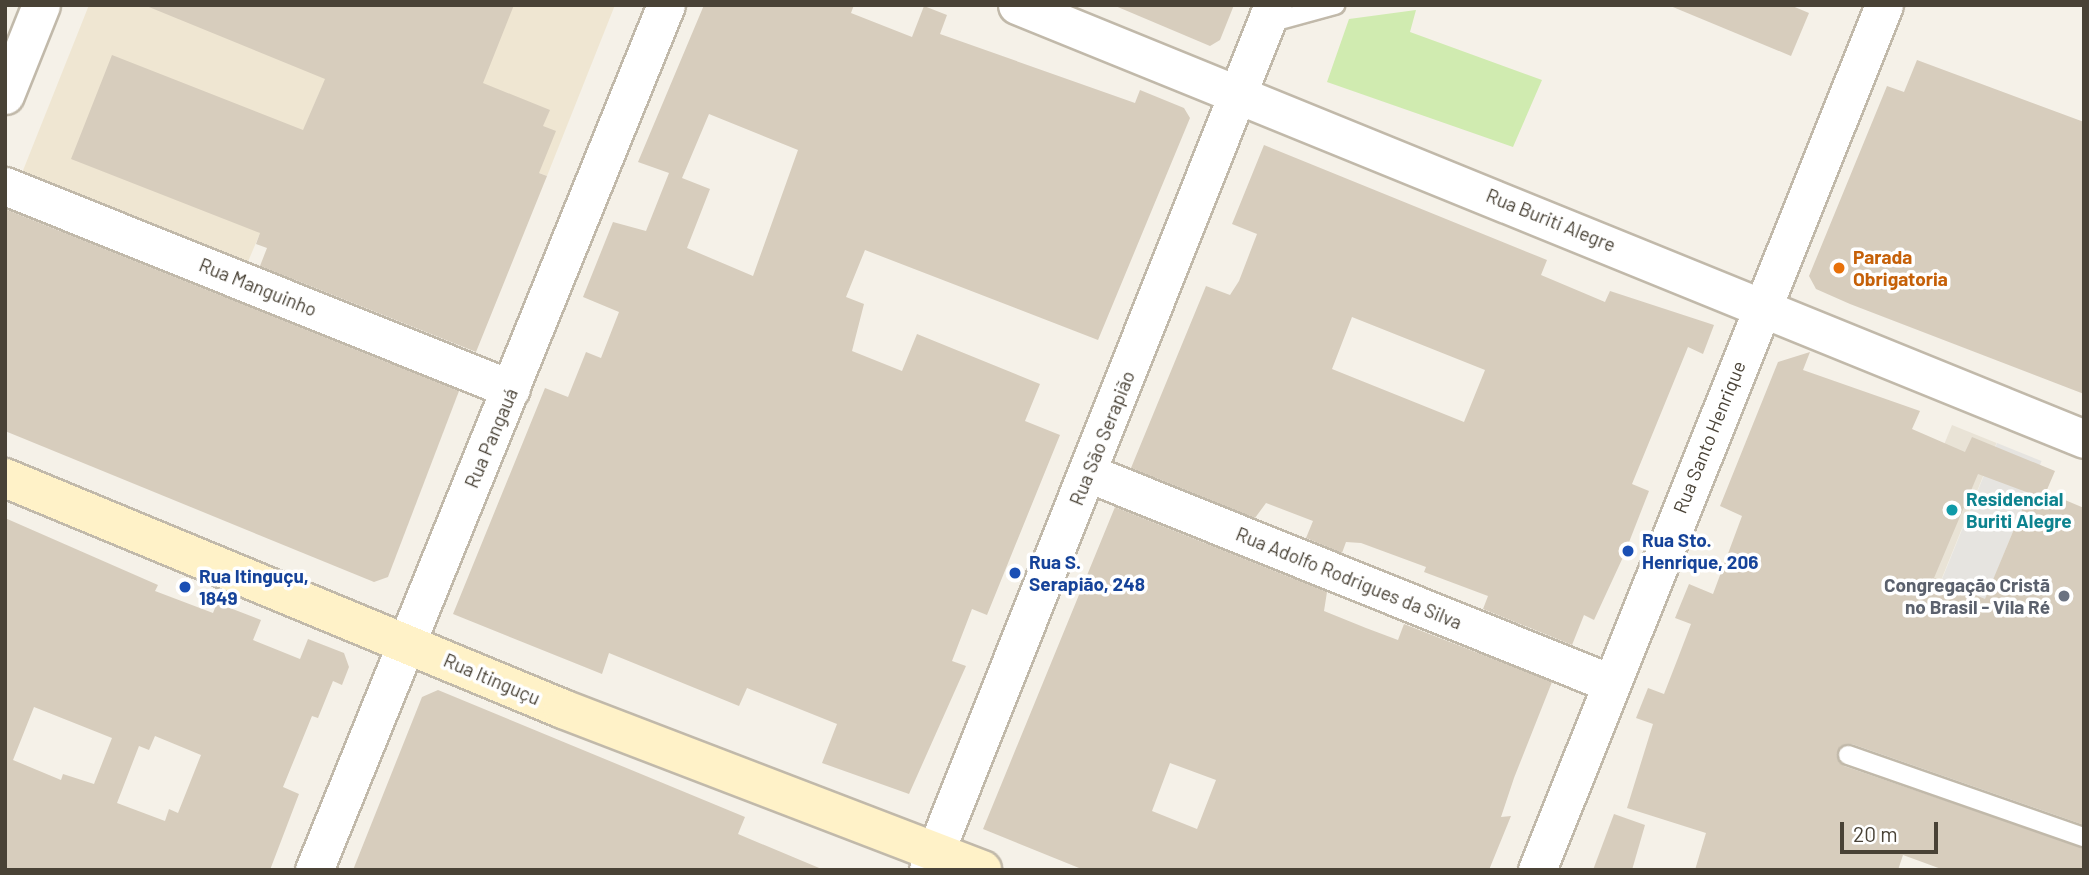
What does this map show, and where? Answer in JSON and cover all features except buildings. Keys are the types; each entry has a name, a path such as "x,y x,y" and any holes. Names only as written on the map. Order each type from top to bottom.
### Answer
{"main road":[{"name":"Rua Itinguçu","path":"5,478 931,861 982,870"}],"street":[{"path":"5,96 41,5"},
{"name":"Rua Pangauá","path":"314,870 666,5"},
{"name":"Rua Buriti Alegre","path":"1017,5 1079,16 1238,93 1762,305 2084,439"},
{"name":"Rua Santo Henrique","path":"1537,870 1884,5"},
{"name":"Rua São Serapião","path":"931,861 1269,15"},
{"name":"Rua Manguinho","path":"5,186 511,389"},
{"name":"Rua Adolfo Rodrigues da Silva","path":"1088,473 1610,683"}],"lane":[{"path":"1269,15 1335,5"},
{"path":"1848,755 2084,837"}],"shaded area":[{"path":"89,5 615,5 547,176 323,84 247,264 22,173"},
{"path":"1952,425 1997,443 1935,596 1890,578"},
{"path":"1997,443 2042,461 1949,690 1904,672"}],"green space":[{"path":"1416,10 1410,32 1542,80 1513,147 1327,82 1349,19"}],"place":[{"name":"Parada Obrigatoria","path":"1839,268"},
{"name":"Residencial Buriti Alegre","path":"1952,510"},
{"name":"Rua Sto. Henrique, 206","path":"1628,551"},
{"name":"Rua S. Serapião, 248","path":"1015,573"},
{"name":"Rua Itinguçu, 1849","path":"185,587"},
{"name":"Congregação Cristã no Brasil - Vila Ré","path":"2064,596"}]}
